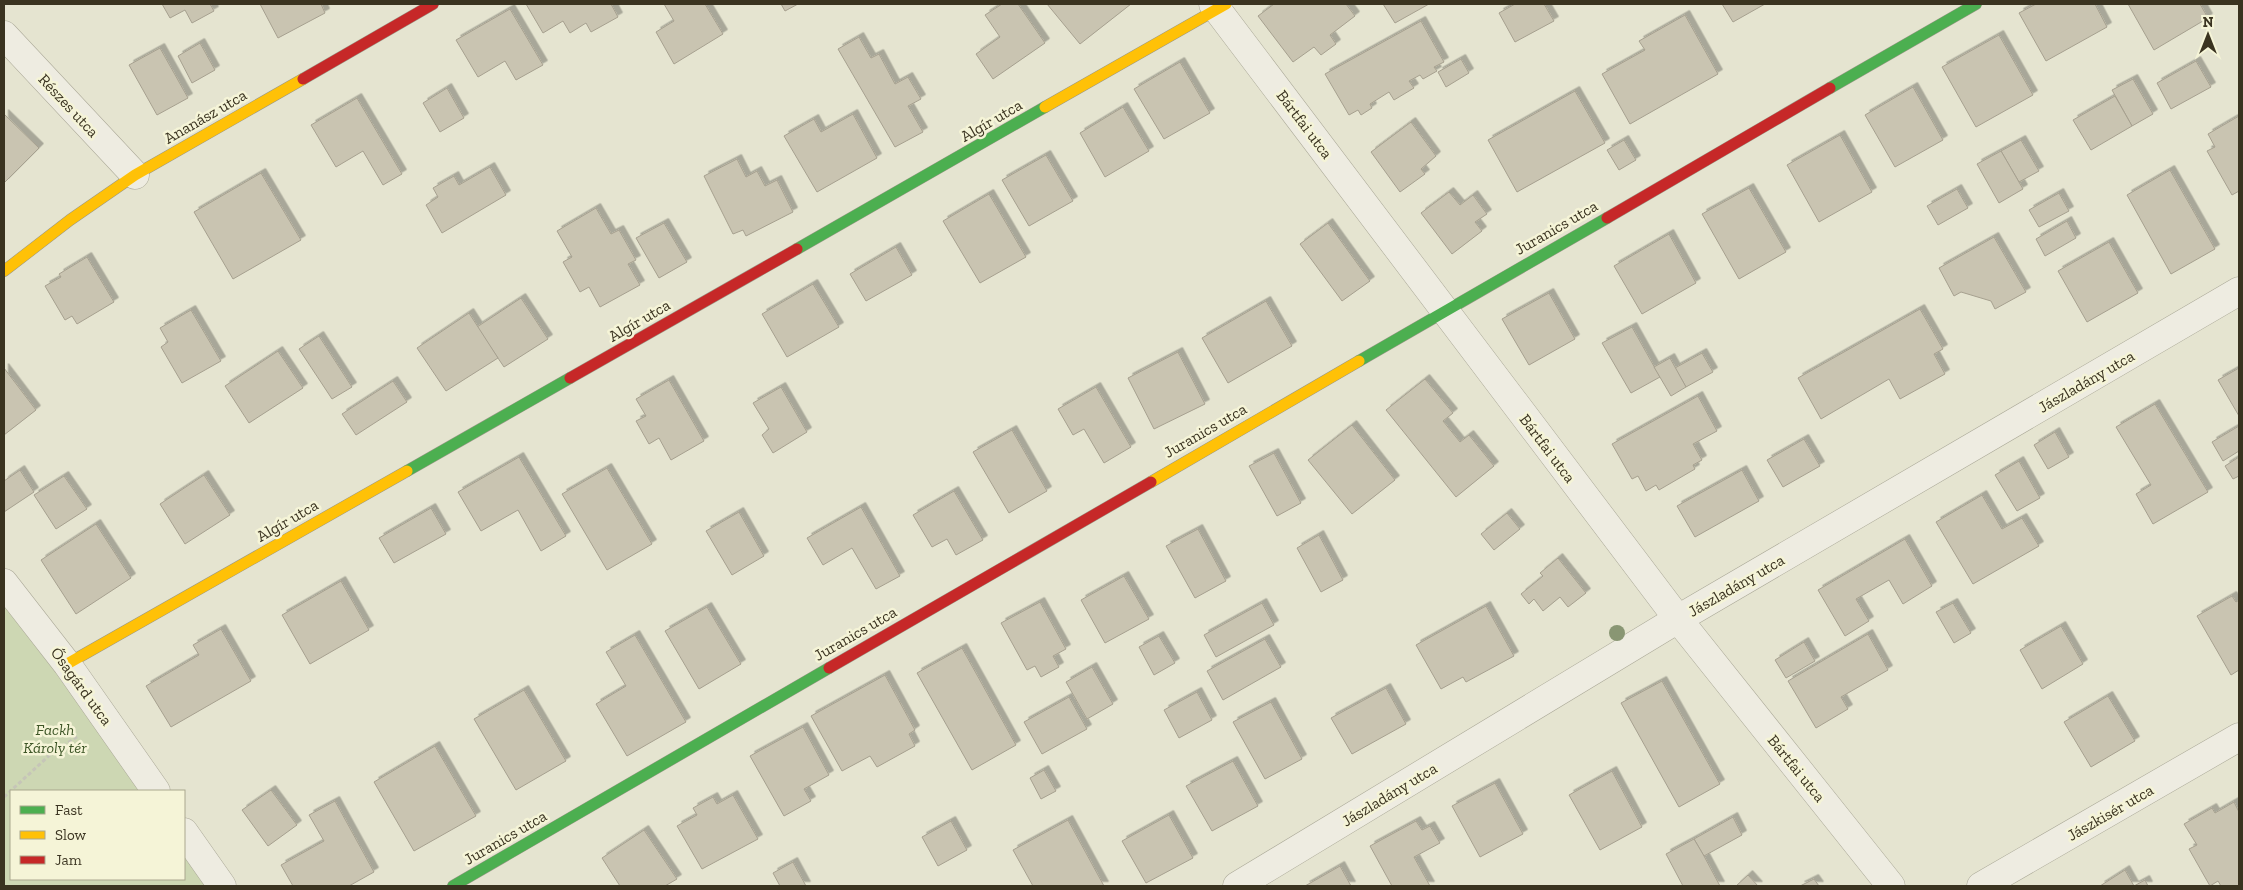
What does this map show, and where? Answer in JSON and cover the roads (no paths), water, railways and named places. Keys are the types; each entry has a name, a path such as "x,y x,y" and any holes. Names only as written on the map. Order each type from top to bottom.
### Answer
{"street":[{"name":"Ananász utca","path":"4,271 70,220 135,175 433,4"},
{"name":"Juranics utca","path":"453,886 1444,310 1976,4"},
{"name":"Bártfai utca","path":"1219,5 1444,310 1678,619 1891,886"},
{"name":"Algír utca","path":"67,664 1219,5"},
{"name":"Részes utca","path":"4,35 135,175"},
{"name":"Jászladány utca","path":"1237,886 1678,619 2239,292"},
{"name":"Ősagárd utca","path":"4,584 67,664 155,790"},
{"name":"Jászkisér utca","path":"1981,886 2239,737"},
{"path":"185,833 222,886"}],"park label":[{"name":"Fackh Károly tér","path":"55,738"}]}
